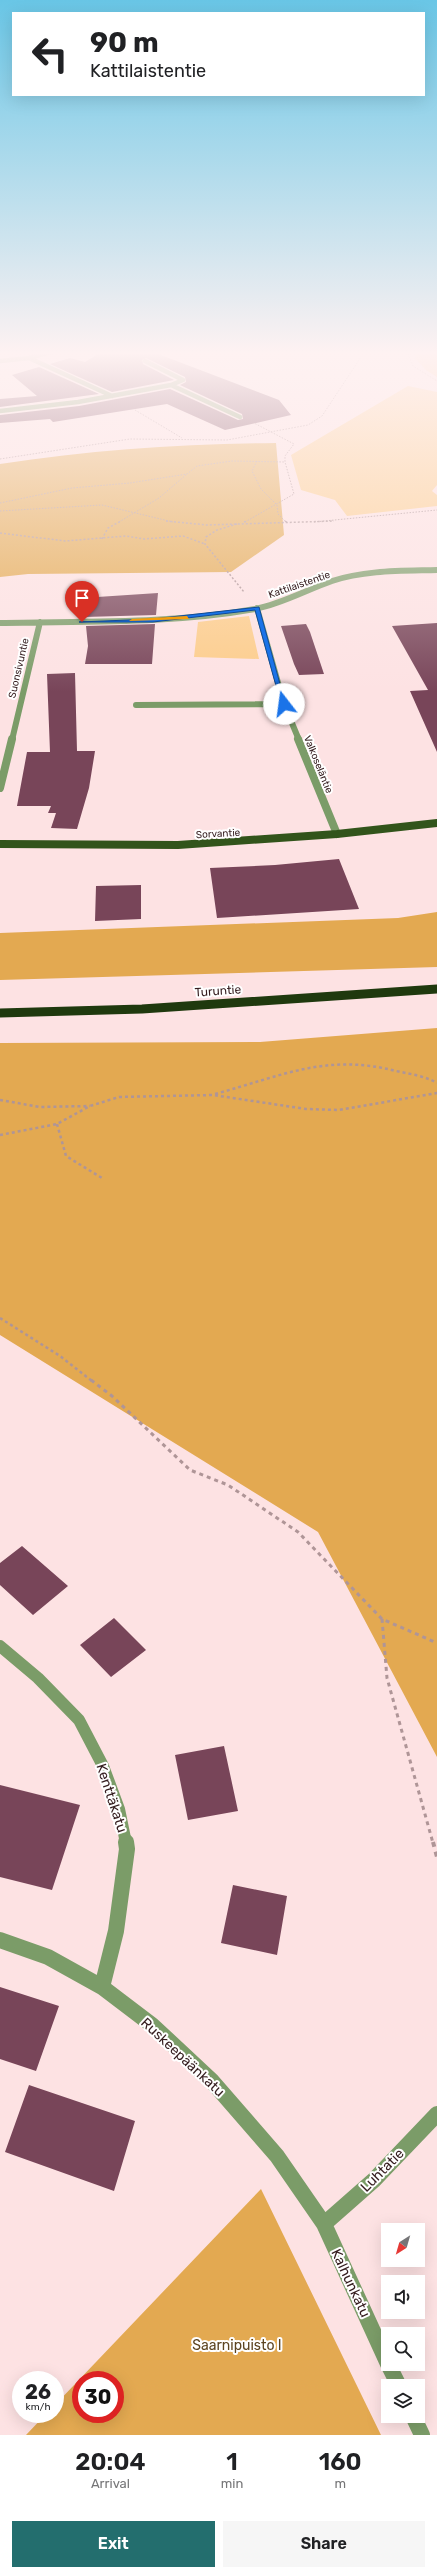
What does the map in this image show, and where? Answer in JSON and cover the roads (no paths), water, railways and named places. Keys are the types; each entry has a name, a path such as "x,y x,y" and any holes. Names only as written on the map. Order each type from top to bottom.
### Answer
{"highway":[{"name":"Turuntie","path":"0,1012 142,1009 437,989"}],"main road":[{"name":"Sorvantie","path":"0,844 178,845 337,834 437,824"}],"street":[{"name":"Kattilaistentie","path":"0,623 153,621 257,608 343,578 397,571 437,570"},
{"name":"Valkoseläntie","path":"257,608 284,704 337,834"},
{"name":"Suonsivuntie","path":"0,788 40,622"},
{"path":"136,705 284,704"},
{"name":"Kenttäkatu","path":"0,1646 38,1678 79,1720 103,1766 119,1809 127,1849 116,1930 102,1987"},
{"name":"Ruskeepäänkatu","path":"0,1940 48,1956 102,1987 152,2025 211,2080 277,2156 324,2224"},
{"name":"Luhtatie","path":"324,2224 374,2180 437,2114"},
{"name":"Kalhunkatu","path":"324,2224 381,2349"},
{"path":"416,2423 422,2435"}],"park label":[{"name":"Saarnipuisto I","path":"237,2345"}]}
